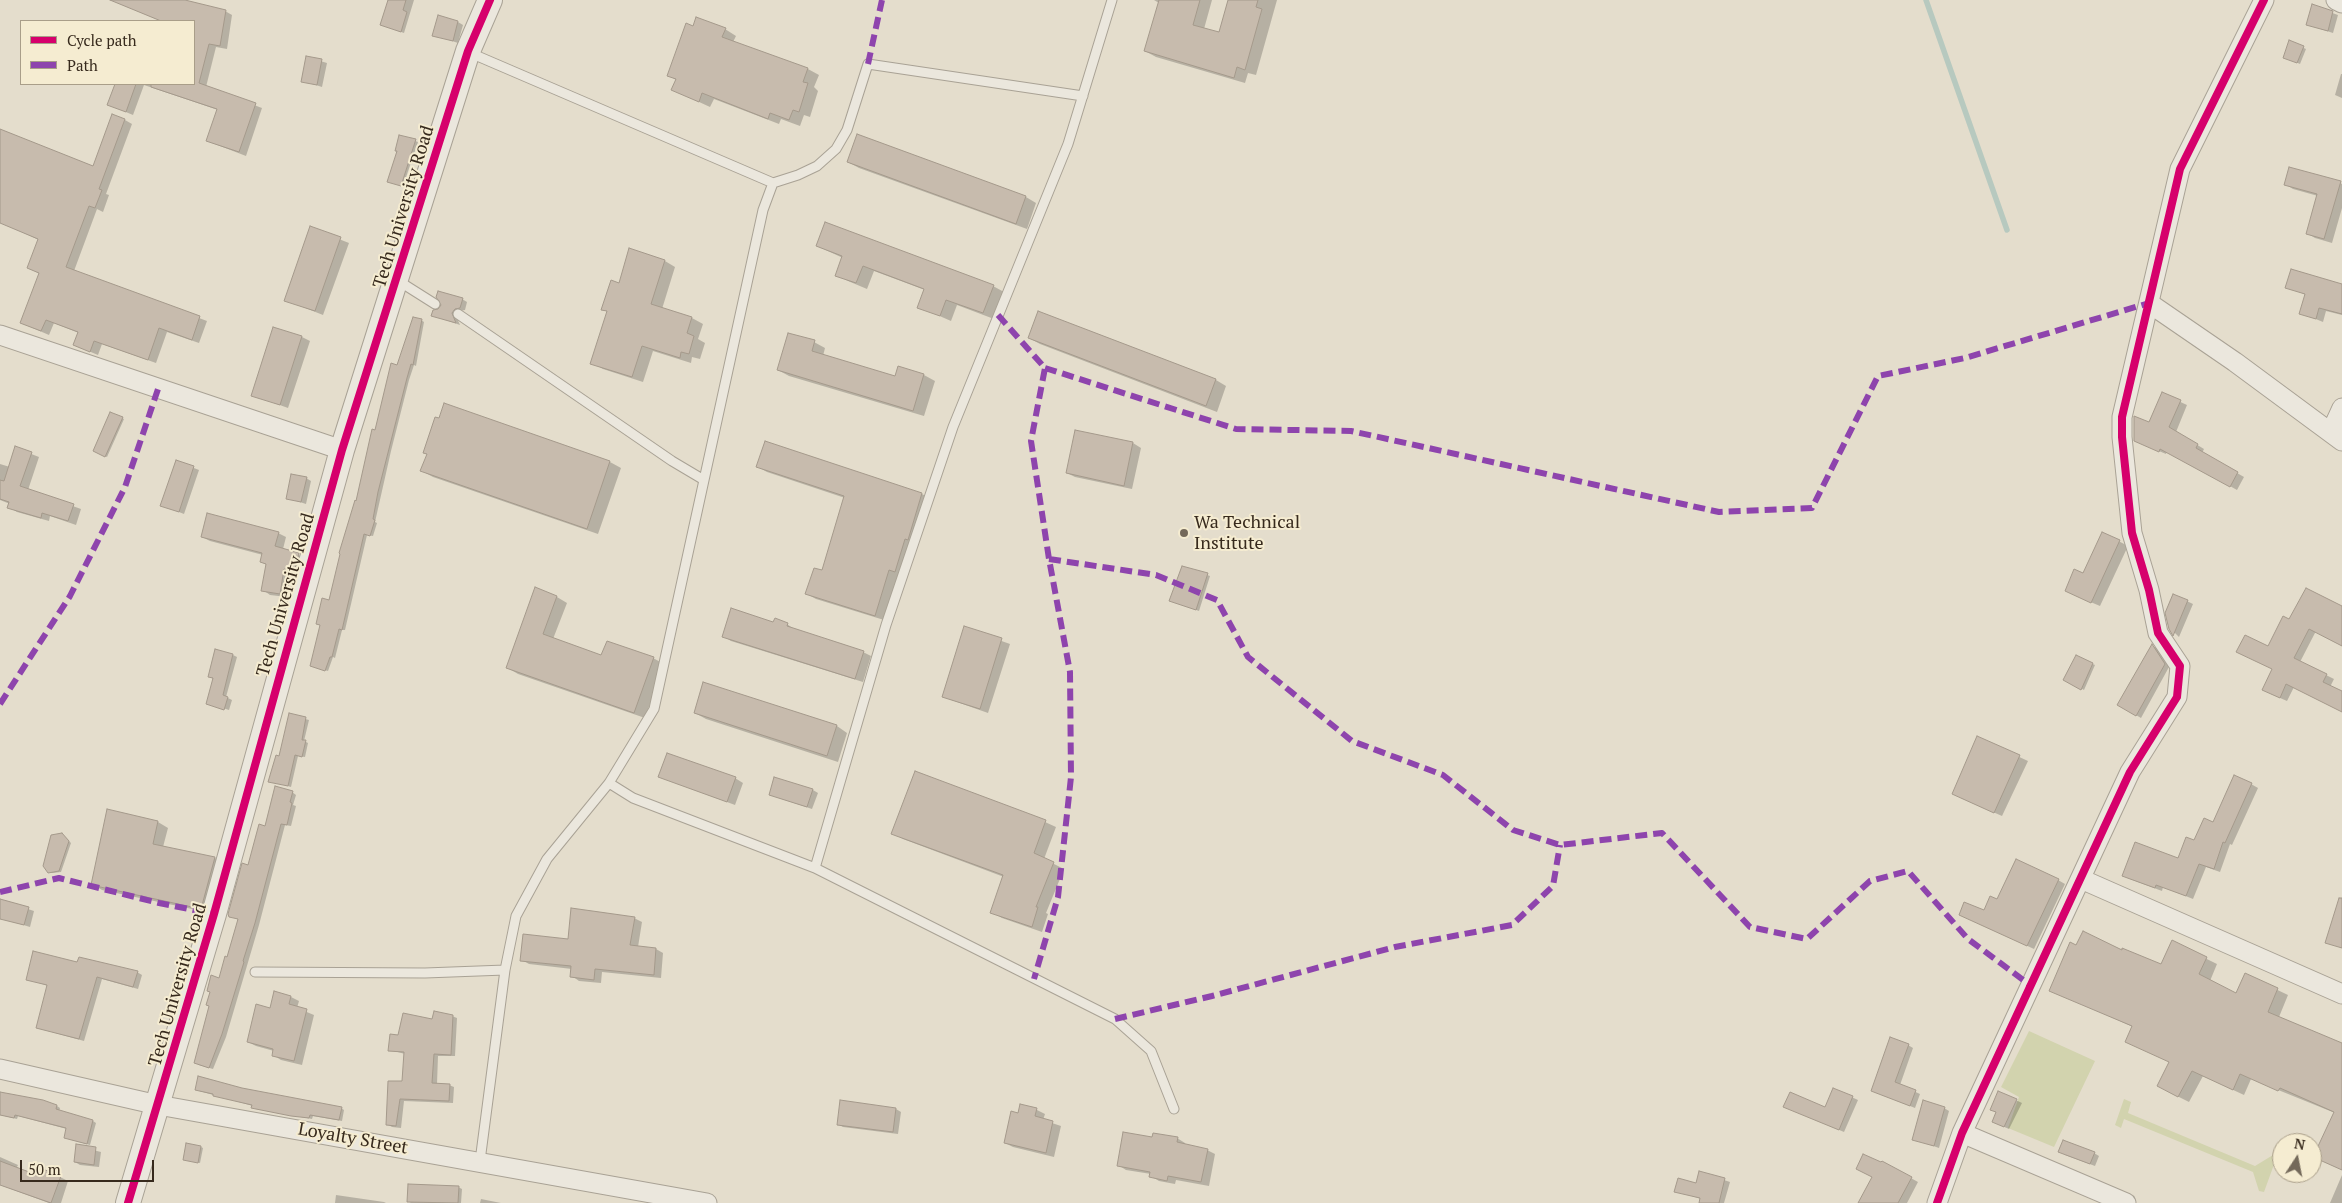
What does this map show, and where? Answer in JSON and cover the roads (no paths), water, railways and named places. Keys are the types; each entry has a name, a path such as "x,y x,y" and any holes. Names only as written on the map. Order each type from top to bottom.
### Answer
{"street":[{"name":"Tech University Road","path":"128,1203 214,914 342,450 468,51 490,0"},
{"path":"1937,1203 1962,1132 2130,772 2177,697 2180,666 2158,633 2149,590 2132,533 2122,437 2125,400 2180,169 2264,0"},
{"path":"2336,0 2342,4"},
{"path":"2149,303 2235,362 2337,436 2342,408"},
{"path":"0,335 342,450"},
{"path":"2081,879 2342,994"},
{"name":"Loyalty Street","path":"0,1069 158,1105 480,1161 645,1197 707,1203"},
{"path":"1962,1132 2126,1203"}],"lane":[{"path":"815,868 886,625 953,427 1068,144 1112,0"},
{"path":"468,51 773,183 798,175 817,166 836,149 848,130 868,64 1083,96"},
{"path":"480,1161 505,970 516,916 547,859 609,783 654,709 763,210 773,183"},
{"path":"397,280 435,304"},
{"path":"458,314 672,461 704,480"},
{"path":"609,783 633,798 815,868 1115,1018 1151,1051 1174,1109"},
{"path":"255,972 416,973 505,970"}],"waterway":[{"path":"1926,0 2007,230"}],"place":[{"name":"Wa Technical Institute","path":"1184,533"}]}
